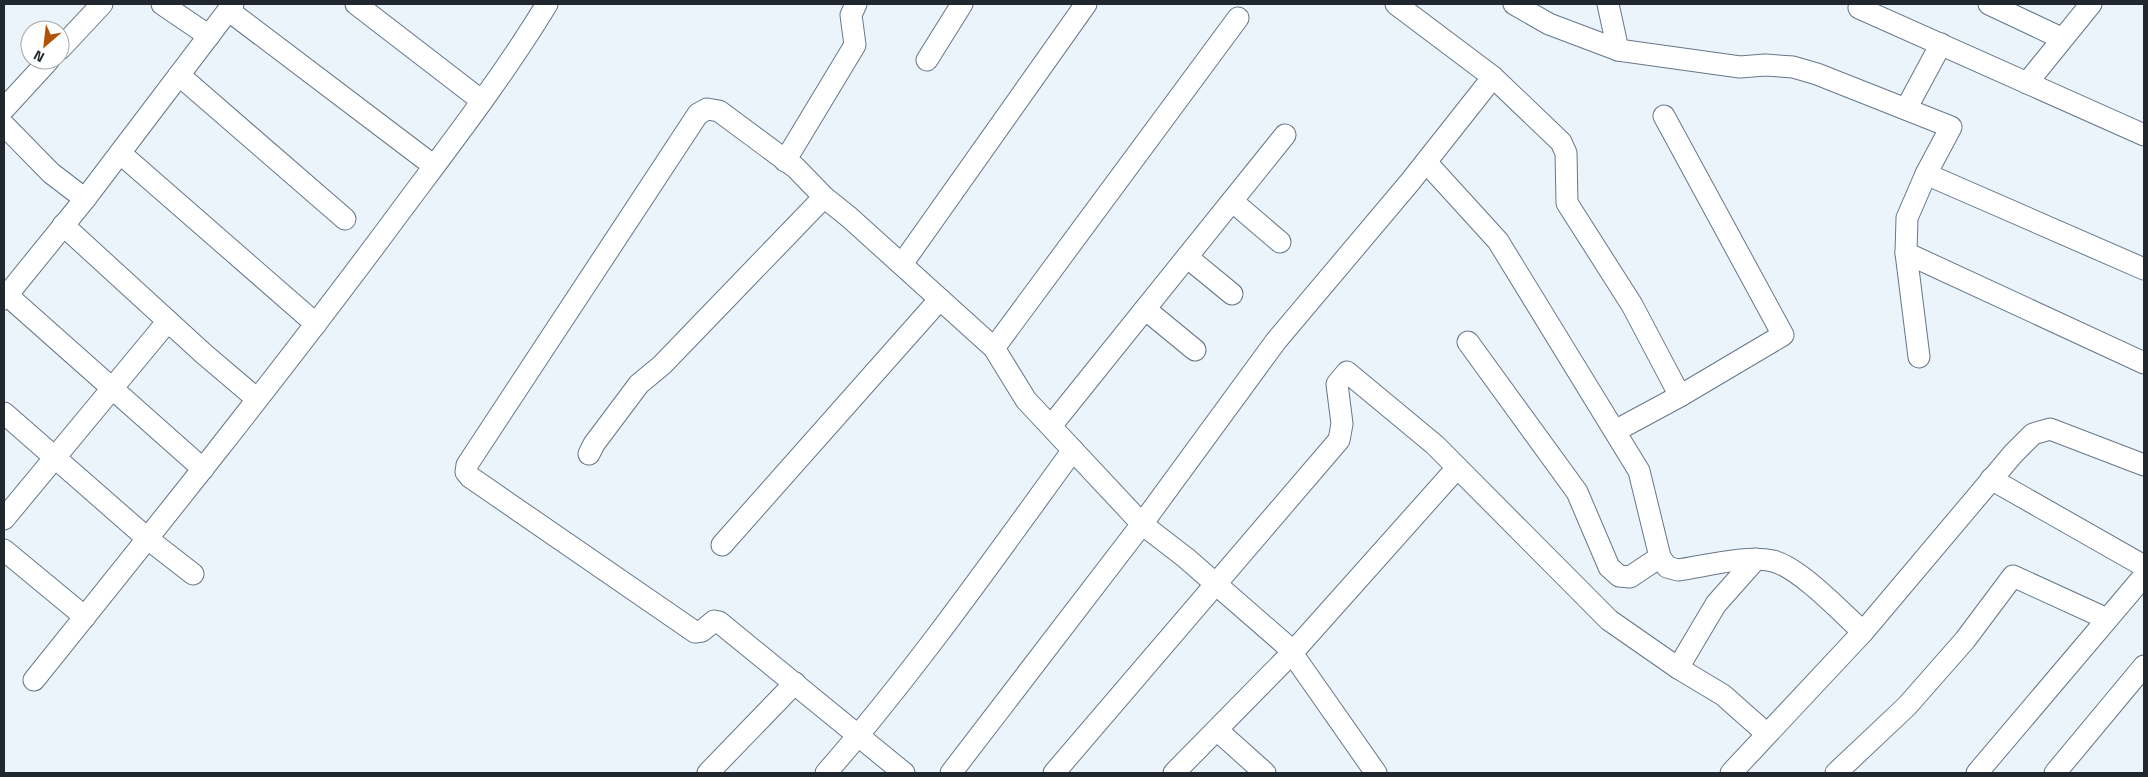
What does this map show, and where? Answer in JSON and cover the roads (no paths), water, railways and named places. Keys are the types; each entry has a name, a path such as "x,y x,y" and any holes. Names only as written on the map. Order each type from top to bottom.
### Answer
{"street":[{"path":"70,38 102,4"},
{"path":"162,4 209,36"},
{"path":"356,4 482,101"},
{"path":"34,680 148,539 316,324 518,52 547,4"},
{"path":"785,161 855,45 851,14 856,4"},
{"path":"927,60 962,4"},
{"path":"902,264 1086,4"},
{"path":"1396,4 1493,77 1562,142 1566,153 1567,203 1632,305 1680,396"},
{"path":"1514,4 1549,24 1618,50 1740,67 1793,67 1817,74 1951,127 1926,174 1907,218 1906,253 1919,357"},
{"path":"1608,4 1618,50"},
{"path":"1989,4 2061,38"},
{"path":"2027,83 2061,38 2091,4"},
{"path":"203,469 5,297 85,199 231,7 434,166"},
{"path":"1859,8 2144,135"},
{"path":"994,348 1238,18"},
{"path":"1906,109 1940,44"},
{"path":"4,109 40,70"},
{"path":"179,75 345,219"},
{"path":"951,773 1142,524 1276,341 1426,162 1493,77"},
{"path":"904,773 719,622 714,621 702,631 695,632 470,477 466,472 467,465 698,114 708,109 719,111 796,168 824,197 849,216 994,348 1026,400 1142,524 1216,584 1287,646 1376,773"},
{"path":"1615,431 1680,396 1783,335 1664,116"},
{"path":"1051,426 1285,135"},
{"path":"7,137 85,199"},
{"path":"120,153 316,324"},
{"path":"1426,162 1498,241 1615,431 1639,472 1660,557 1667,567 1678,570 1756,559 1774,561 1793,570 1863,632"},
{"path":"1926,174 2144,269"},
{"path":"588,454 639,384 662,364 824,197"},
{"path":"1232,201 1280,242"},
{"path":"63,226 257,400"},
{"path":"1906,253 2144,363"},
{"path":"1187,257 1232,294"},
{"path":"722,545 940,299"},
{"path":"1145,309 1194,350"},
{"path":"4,519 168,321"},
{"path":"1468,342 1577,492 1608,567 1619,576 1630,577 1660,557"},
{"path":"1054,773 1339,440 1342,424 1336,384 1347,372 1435,445 1610,620 1678,668 1723,695 1766,734"},
{"path":"4,413 148,539 193,574"},
{"path":"1731,773 1863,632 1991,479 2033,434 2050,429 2144,465"},
{"path":"826,773 859,735 944,627 1073,450"},
{"path":"1174,773 1292,653 1457,468"},
{"path":"1991,479 2144,566"},
{"path":"4,550 85,617"},
{"path":"1678,668 1716,604 1756,559"},
{"path":"1836,773 1907,706 1965,640 2014,576 2107,619"},
{"path":"1977,773 2144,576"},
{"path":"2055,773 2144,666"},
{"path":"708,773 795,683"},
{"path":"1216,730 1265,773"}]}
